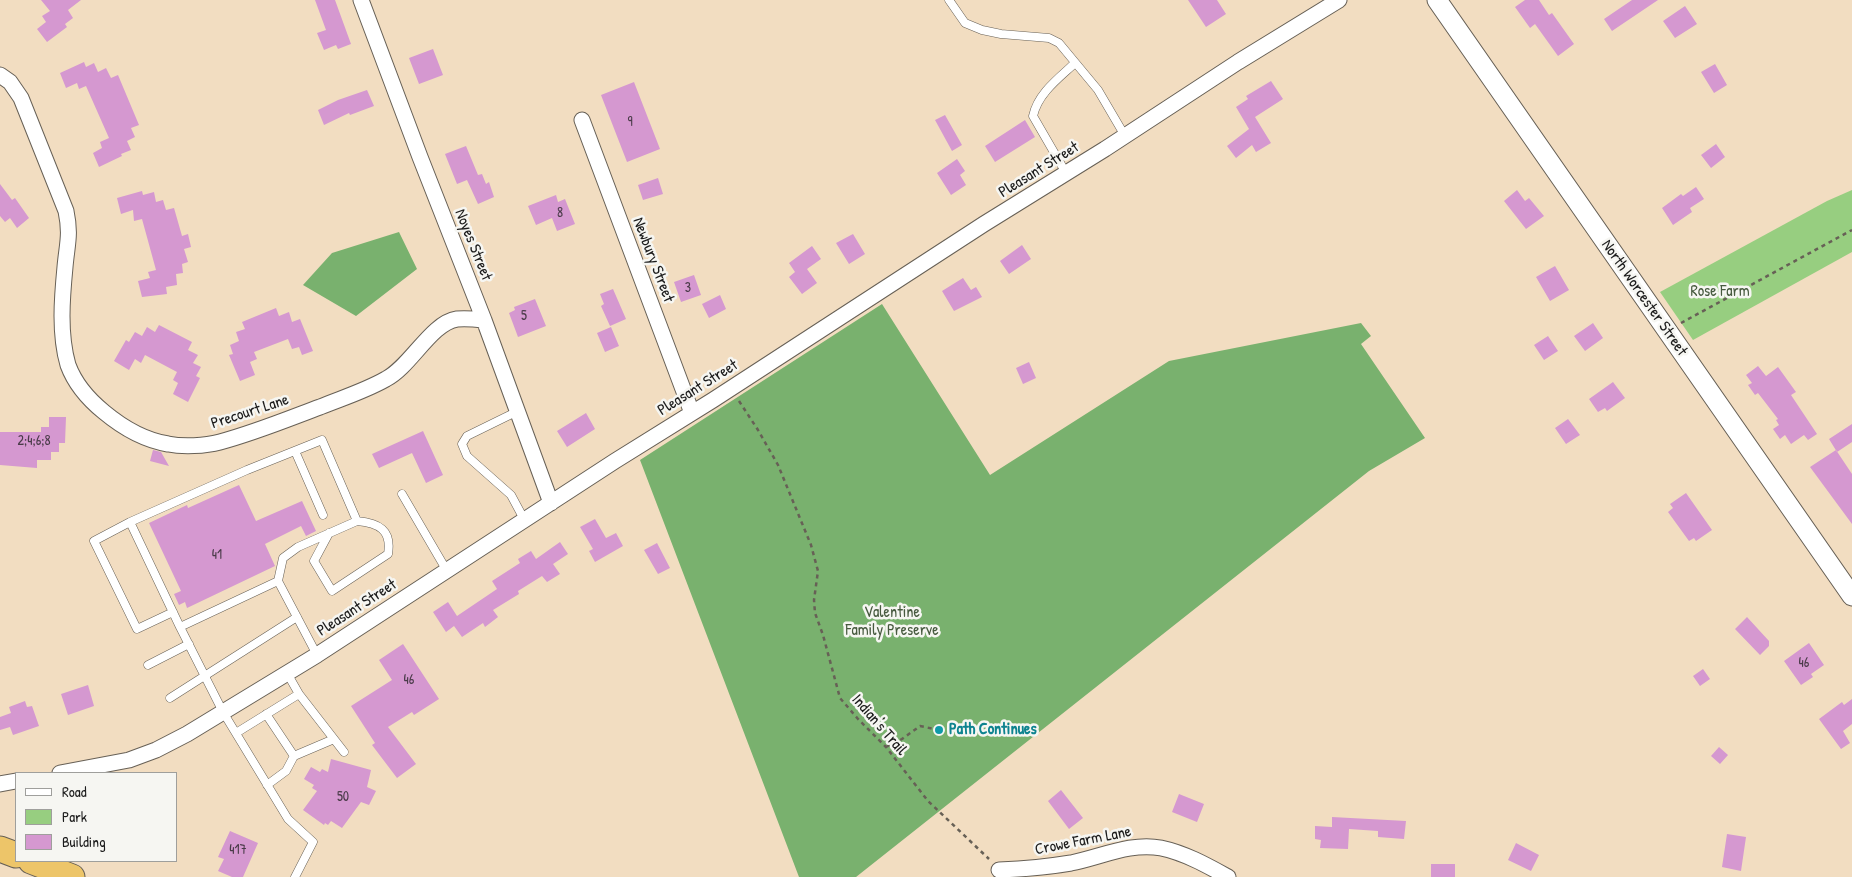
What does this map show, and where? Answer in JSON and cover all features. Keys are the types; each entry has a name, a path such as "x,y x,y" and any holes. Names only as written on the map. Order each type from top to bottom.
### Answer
{"highway":[{"path":"0,849 15,855"},
{"path":"33,862 62,875"}],"street":[{"name":"Noyes Street","path":"361,0 484,320 551,503"},
{"name":"Pleasant Street","path":"65,772 129,760 156,750 223,712 317,655 984,224 1339,0"},
{"name":"North Worcester Street","path":"1438,0 1852,596"},
{"name":"Precourt Lane","path":"0,74 10,82 21,98 66,211 69,242 64,277 63,323 64,345 68,365 76,382 86,395 104,412 126,428 149,439 168,444 192,445 219,442 292,418 371,387 389,378 442,326 456,319 484,320"},
{"name":"Newbury Street","path":"582,120 692,413"},
{"path":"0,784 15,781"},
{"name":"Crowe Farm Lane","path":"999,870 1036,869 1140,846 1161,848 1180,854 1228,877"}],"lane":[{"path":"949,0 965,23 982,30 1001,34 1049,38 1059,44 1098,90 1126,136"},
{"path":"1066,173 1033,116 1035,105 1075,62"},
{"path":"518,411 467,436 462,444 468,456 511,495 525,520"},
{"path":"173,612 137,629 94,541 130,522 322,440 357,521"},
{"path":"295,451 323,515"},
{"path":"402,494 447,571"},
{"path":"317,655 278,581 283,558 298,547 329,533 357,521 371,522 384,531 388,538 388,554 332,591 314,561 329,533"},
{"path":"130,522 223,712 288,819 313,842 295,877"},
{"path":"180,627 278,581"},
{"path":"170,698 297,617"},
{"path":"148,665 189,644"},
{"path":"287,673 299,694 344,752"},
{"path":"236,733 299,694"},
{"path":"266,714 294,756"},
{"path":"267,785 286,771 294,756 334,739"}],"path":[{"path":"1666,330 1852,230"},
{"name":"Indian's Trail","path":"736,398 758,430 778,465 811,545 818,571 814,613 823,635 840,698 858,719 886,746 928,800 961,834 982,851 999,870"},
{"path":"886,746 902,739 920,726 939,730"}],"green space":[{"name":"Rose Farm","path":"1852,190 1852,252 1693,340 1660,292 1827,201"},
{"path":"399,232 417,269 356,316 303,285 332,253"},
{"name":"Valentine Family Preserve","path":"882,304 990,475 1169,361 1361,323 1371,336 1361,344 1425,438 1369,471 856,877 799,877 640,460"}],"building":[{"path":"41,0 81,0 68,10 73,18 65,24 67,27 47,42 37,29 46,22 42,16 50,11"},
{"path":"315,0 335,0 351,44 338,49 336,45 324,50 317,33 326,30"},
{"path":"1188,0 1217,0 1226,14 1206,27"},
{"path":"1525,0 1539,0 1549,15 1552,13 1574,44 1558,56 1535,24 1530,28 1515,7"},
{"path":"1632,0 1658,0 1612,31 1604,19"},
{"path":"1685,6 1697,24 1675,38 1663,21"},
{"path":"433,49 443,75 419,84 409,58"},
{"path":"84,62 86,67 94,63 98,72 106,68 111,78 118,75 139,125 131,128 135,137 127,141 131,150 99,167 93,153 102,148 100,142 109,138 86,86 79,89 77,83 66,88 60,73"},
{"path":"1715,64 1727,85 1714,93 1701,72"},
{"path":"1271,81 1283,99 1255,117 1271,143 1256,152 1252,145 1236,158 1227,146 1249,129 1236,107 1248,99 1246,96"},
{"path":"634,82 660,149 627,162 601,95"},
{"path":"367,90 374,106 350,115 349,113 324,125 318,110 338,100"},
{"path":"945,115 962,145 952,151 935,120"},
{"path":"1025,120 1035,137 995,162 985,146"},
{"path":"1716,144 1725,157 1711,168 1701,155"},
{"path":"466,146 478,175 482,174 486,184 489,182 494,197 478,204 467,180 457,184 445,154"},
{"path":"957,159 965,171 960,175 966,185 951,195 937,173"},
{"path":"658,178 663,194 643,200 638,185"},
{"path":"0,184 12,200 15,198 29,218 17,228 10,218 5,222 0,216"},
{"path":"1696,187 1704,199 1690,208 1692,212 1673,225 1662,208 1681,194 1683,196"},
{"path":"1517,190 1525,201 1529,198 1544,216 1526,229 1504,201"},
{"path":"142,191 143,195 154,192 156,202 163,200 166,210 174,208 182,236 188,234 191,247 184,249 188,262 182,264 183,273 176,274 177,285 166,287 167,294 142,297 138,281 150,278 148,272 156,270 142,219 134,221 133,210 121,214 117,198"},
{"path":"556,195 558,202 565,199 575,224 557,231 552,218 536,225 528,206"},
{"path":"853,234 865,254 849,264 836,243"},
{"path":"1022,245 1031,259 1009,274 1000,261"},
{"path":"812,246 821,259 807,269 817,283 802,294 789,277 795,272 789,263"},
{"path":"1555,266 1569,290 1550,301 1536,277"},
{"path":"694,275 701,295 681,302 674,282"},
{"path":"963,278 971,290 976,287 982,297 954,311 942,291"},
{"path":"613,289 626,319 610,326 601,306 604,304 600,294"},
{"path":"720,295 726,309 709,318 702,304"},
{"path":"535,299 546,326 518,337 509,313 515,310 514,307"},
{"path":"276,308 279,316 289,312 292,322 300,319 313,351 302,355 299,347 292,349 288,339 254,352 257,359 250,362 255,375 240,381 229,355 233,354 230,345 239,341 236,332 245,329 242,322"},
{"path":"1593,323 1603,338 1585,351 1574,336"},
{"path":"159,325 192,342 188,350 198,355 193,363 201,367 196,376 200,378 188,402 173,394 178,383 173,380 177,372 145,355 141,363 135,359 129,370 114,361 126,340 129,342 135,332 142,336 147,327 155,332"},
{"path":"611,327 619,346 605,352 597,333"},
{"path":"1548,336 1558,351 1544,360 1534,345"},
{"path":"1029,362 1036,378 1023,384 1016,368"},
{"path":"1758,366 1766,376 1778,367 1796,392 1791,395 1817,434 1808,440 1804,435 1791,444 1785,435 1780,439 1773,429 1779,425 1776,420 1778,419 1758,393 1755,395 1748,385 1752,383 1746,375"},
{"path":"1613,382 1625,398 1607,411 1605,408 1598,412 1589,399"},
{"path":"586,413 595,429 567,447 557,431"},
{"path":"49,417 66,417 65,443 59,443 59,452 51,452 51,460 37,460 37,468 0,465 0,432 41,432 41,427 49,427"},
{"path":"1568,419 1580,435 1566,444 1555,428"},
{"path":"1852,424 1852,442 1837,452 1829,439"},
{"path":"423,431 443,475 426,483 412,453 379,468 372,454"},
{"path":"153,450 161,452 169,466 150,461"},
{"path":"1836,450 1852,474 1852,524 1810,467"},
{"path":"239,485 256,521 302,501 316,531 306,536 301,526 265,544 275,566 187,608 185,602 179,605 174,594 181,591 149,523 187,505 188,508"},
{"path":"1686,493 1712,530 1696,541 1694,538 1689,541 1668,512 1673,508 1670,504"},
{"path":"595,519 606,538 616,533 623,546 595,562 589,551 593,549 580,527"},
{"path":"560,542 568,554 553,564 560,574 547,582 542,576 518,591 519,594 493,610 498,617 485,627 483,623 462,637 454,626 446,632 433,612 448,602 457,616 497,589 492,581 520,563 518,559 531,551 536,559"},
{"path":"657,543 670,568 658,574 644,550"},
{"path":"1747,617 1769,641 1769,646 1760,655 1735,629"},
{"path":"1809,643 1824,665 1811,674 1813,677 1801,685 1784,661"},
{"path":"403,644 439,699 414,715 412,712 388,727 416,764 397,778 372,745 375,743 351,706 392,680 379,660"},
{"path":"1703,669 1710,679 1700,686 1693,676"},
{"path":"88,685 94,706 68,715 61,694"},
{"path":"1852,699 1852,724 1843,731 1850,743 1841,749 1819,719 1842,702 1844,705"},
{"path":"25,701 27,707 32,706 39,726 13,735 10,727 0,730 0,717 11,713 9,707"},
{"path":"1719,747 1728,755 1720,764 1711,756"},
{"path":"331,759 371,770 367,787 376,791 369,805 361,802 342,828 331,821 328,825 325,823 324,825 303,810 317,791 312,788 314,785 304,779 311,767 320,772 322,769 328,772"},
{"path":"1061,790 1083,818 1069,829 1048,801"},
{"path":"1179,794 1204,804 1197,822 1172,812"},
{"path":"1332,817 1406,821 1404,839 1378,837 1378,831 1349,829 1348,849 1320,848 1321,840 1315,839 1315,826 1332,827"},
{"path":"230,831 258,843 243,877 232,877 218,871 224,859 218,857"},
{"path":"1727,834 1746,837 1741,871 1722,867"},
{"path":"1516,843 1539,855 1531,871 1508,860"},
{"path":"1431,864 1455,864 1455,877 1431,877"}],"place":[{"name":"Path Continues","path":"939,730"}]}
